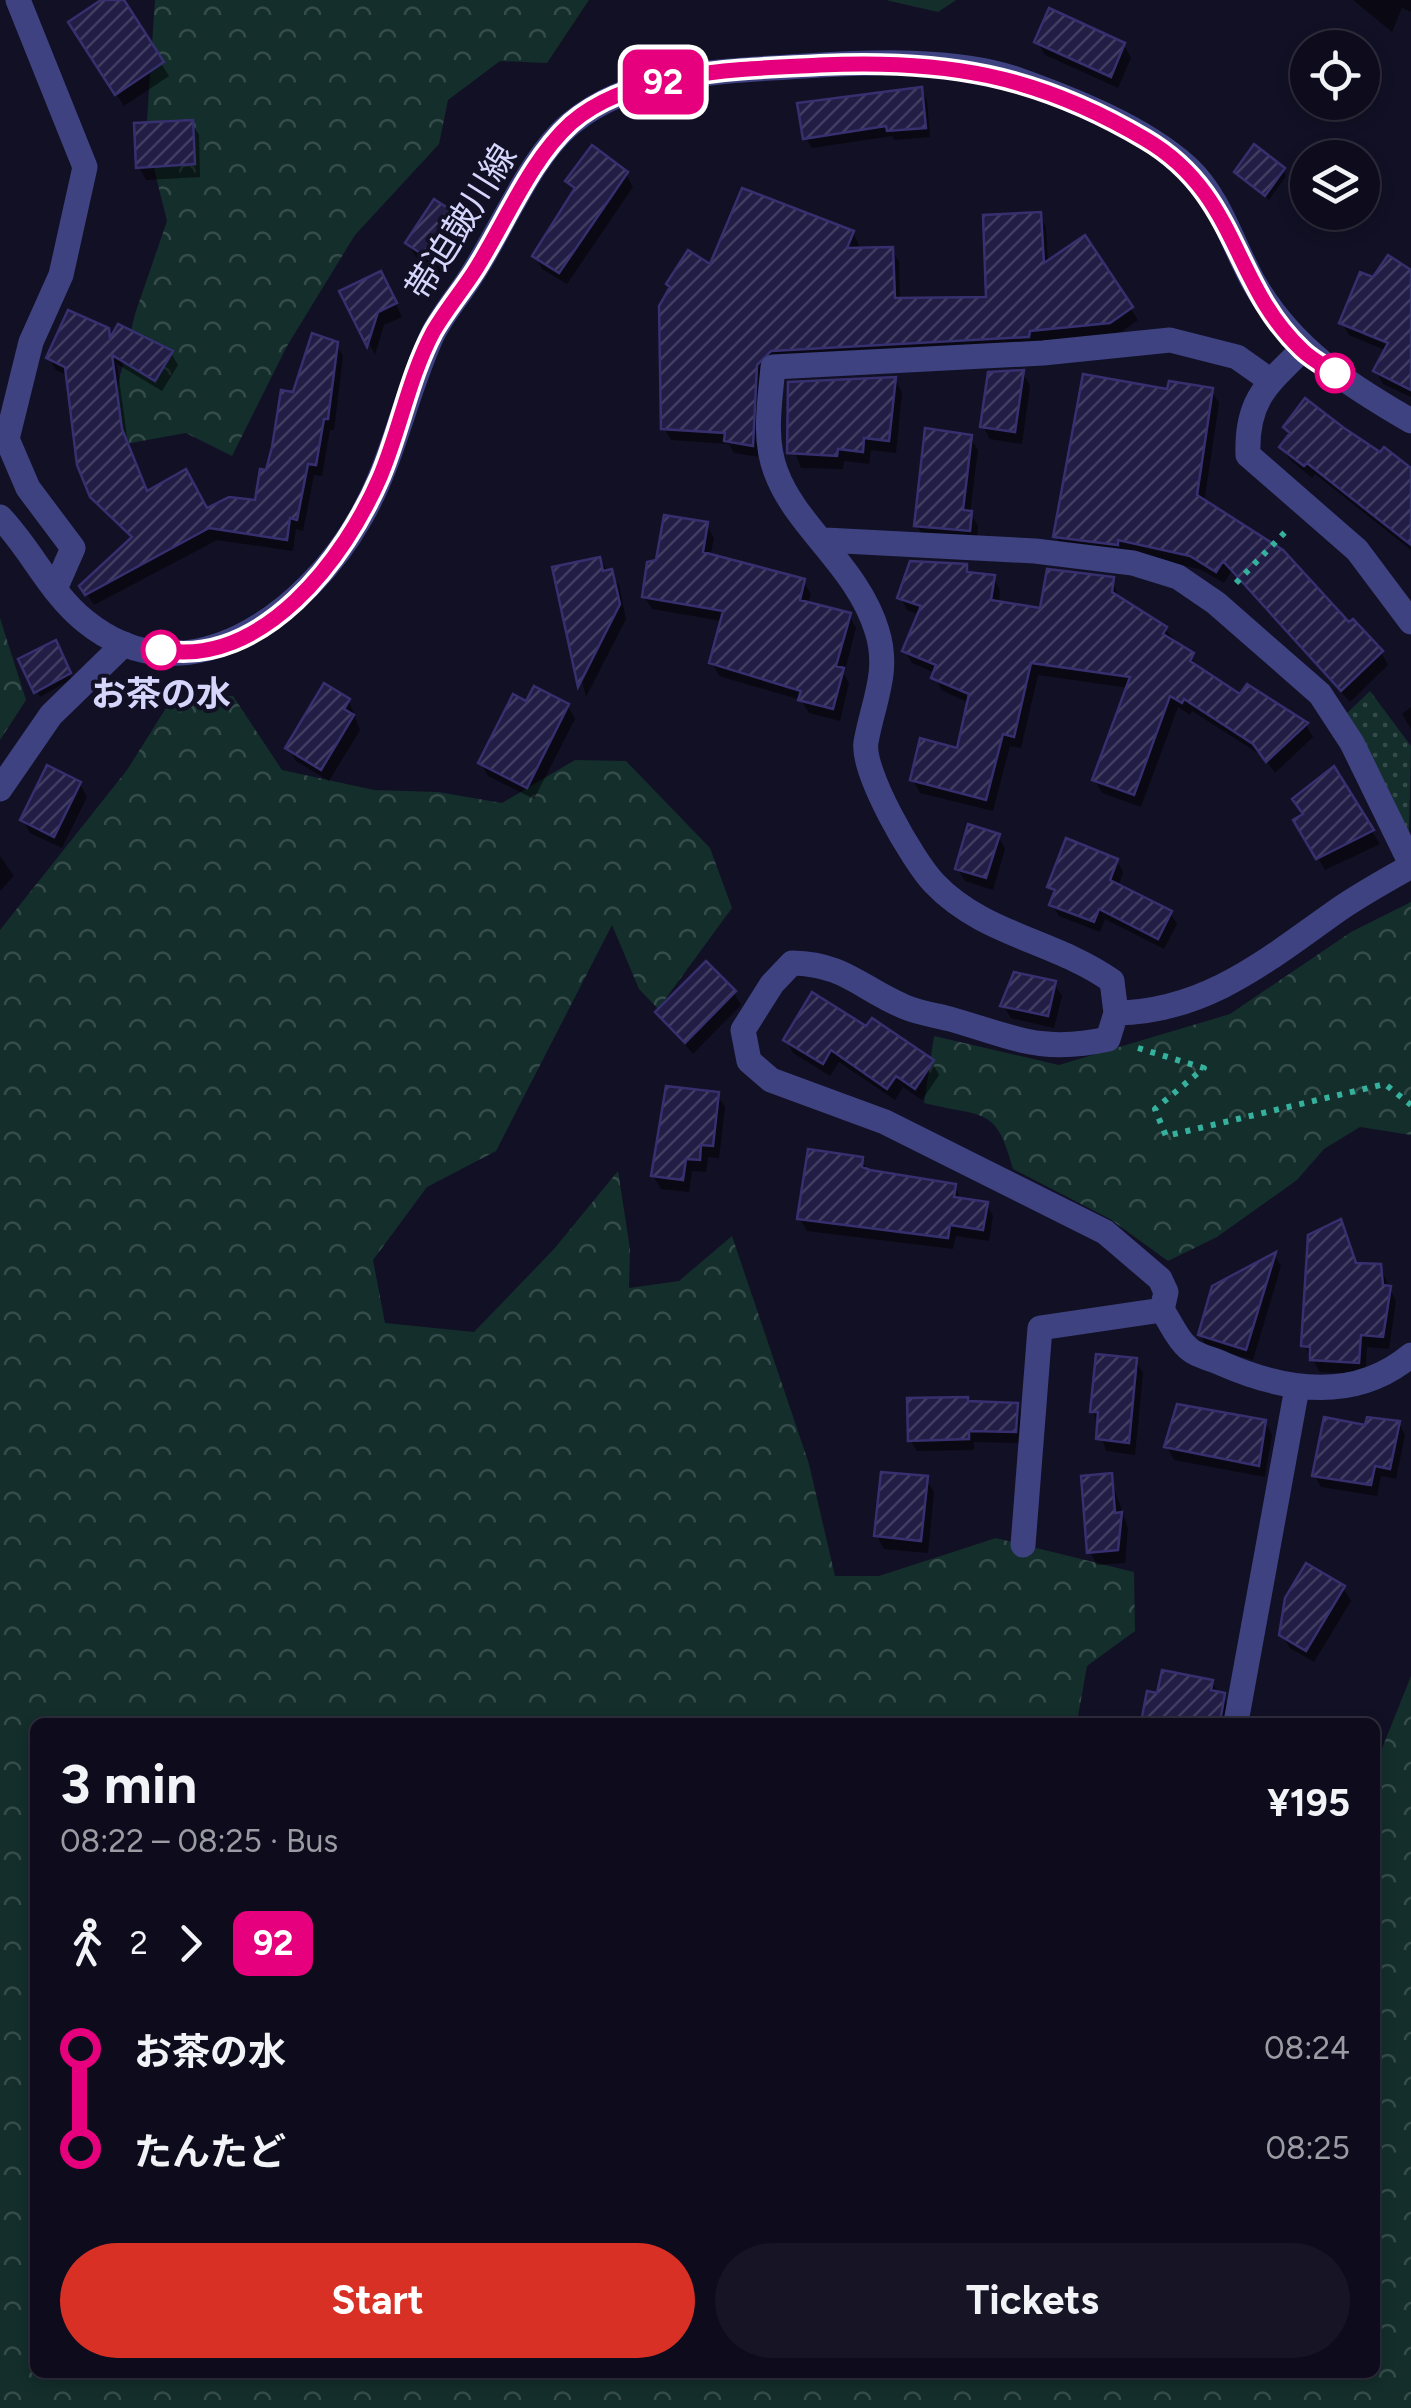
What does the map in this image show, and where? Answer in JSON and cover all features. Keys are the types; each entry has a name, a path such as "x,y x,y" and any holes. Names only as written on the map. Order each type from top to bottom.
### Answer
{"street":[{"path":"18,0 85,166 61,274 32,342 7,439 28,488 72,548 55,590"},
{"name":"帯迫皷川線","path":"0,517 55,590 86,622 124,644 174,652 200,651 254,632 288,608 360,521 432,333 544,156 572,122 607,103 676,77 882,62 1012,78 1145,138 1189,168 1215,204 1268,305 1302,350 1411,421"},
{"path":"1270,381 1237,357 1170,340 1043,353 773,366 768,427 775,471 791,500 854,582 877,628 886,666 865,747 896,831 933,882 968,914 1078,958 1112,981 1116,1013 1108,1039 1069,1048 1032,1044 906,1008 842,970 820,964 792,964 772,984 743,1030 749,1061 771,1080 885,1122 1105,1232 1160,1280 1166,1292 1162,1310 1188,1349 1248,1375 1297,1388 1334,1389 1371,1379 1411,1355"},
{"path":"1302,350 1270,381 1247,422 1248,456 1357,550 1411,622"},
{"path":"824,540 1035,551 1133,562 1178,577 1216,603 1320,694 1352,743 1411,865 1342,907 1252,973 1210,995 1148,1013 1116,1013"},
{"path":"0,789 51,715 124,644"},
{"path":"1023,1545 1040,1328 1162,1310"},
{"path":"1237,1718 1297,1388"}],"path":[{"path":"1216,603 1308,508"},
{"path":"1108,1039 1204,1068 1154,1109 1166,1136 1384,1084 1411,1105"}],"green space":[{"path":"155,0 589,0 547,63 500,61 448,100 439,144 355,235 287,346 232,456 186,433 125,444 110,419 135,314 167,221 146,136"},
{"path":"886,0 956,0 938,12"},
{"path":"0,618 26,700 0,740"},
{"path":"1370,691 1411,746 1409,832 1346,714"},
{"path":"233,696 282,770 374,790 438,792 502,803 575,760 626,761 710,848 732,908 658,1009 639,989 612,925 496,1151 427,1187 373,1260 385,1323 474,1332 554,1249 618,1171 630,1249 629,1288 679,1281 732,1236 809,1464 835,1576 879,1576 996,1538 1134,1572 1135,1631 1087,1666 1078,1718 30,1718 30,2378 1380,2378 1380,1754 1411,1676 1411,2408 0,2408 0,930 127,770 173,697"},
{"path":"1411,902 1411,1135 1360,1127 1324,1149 1297,1180 1217,1237 1168,1261 1110,1219 1013,1169 1000,1134 985,1118 924,1103 934,1036 1059,1065 1230,1014 1351,932"}],"building":[{"path":"101,0 124,0 164,62 115,95 68,22"},
{"path":"1049,8 1125,43 1111,77 1034,42"},
{"path":"922,87 926,128 887,131 886,126 803,139 797,103"},
{"path":"193,120 195,164 136,168 134,123"},
{"path":"1254,144 1285,168 1265,196 1234,172"},
{"path":"592,145 628,172 559,273 532,256 575,188 565,181"},
{"path":"742,188 854,231 847,248 893,247 895,298 986,297 983,215 1041,212 1044,263 1085,235 1133,307 1110,323 1030,331 1029,337 771,351 757,365 753,446 724,441 725,433 661,429 659,306 670,287 666,284 688,250 710,264"},
{"path":"434,199 463,218 434,262 405,243"},
{"path":"1388,255 1411,270 1411,390 1373,371 1388,343 1339,323 1360,272 1373,277"},
{"path":"381,271 397,303 378,312 367,347 339,291"},
{"path":"68,310 109,328 110,338 118,324 173,351 155,381 112,355 122,429 147,491 186,469 207,508 229,497 255,500 260,469 266,470 272,447 281,390 293,392 312,333 338,342 328,419 324,419 316,465 308,464 297,520 290,518 287,540 209,528 85,595 79,586 132,537 90,497 77,465 65,367 46,358"},
{"path":"1024,370 1015,432 980,427 988,372"},
{"path":"1083,374 1167,389 1169,381 1213,388 1197,495 1283,550 1349,622 1353,619 1383,651 1341,691 1223,561 1216,572 1190,556 1118,540 1118,545 1053,537"},
{"path":"896,377 889,441 864,438 863,452 838,449 837,456 787,453 788,382"},
{"path":"1305,398 1380,452 1384,447 1411,468 1411,545 1307,463 1304,466 1279,447 1290,433 1283,427"},
{"path":"925,428 972,435 963,510 972,511 970,531 914,526"},
{"path":"664,515 708,522 703,552 805,579 800,600 851,613 836,666 844,668 833,709 798,700 801,691 709,663 723,611 642,597 647,562 656,560"},
{"path":"600,557 603,571 612,569 620,604 578,687 552,567"},
{"path":"910,561 967,564 967,572 995,575 991,600 1040,608 1047,569 1114,577 1112,592 1167,627 1163,634 1194,653 1190,661 1240,694 1247,684 1308,723 1266,762 1253,744 1184,699 1182,703 1170,696 1134,795 1092,780 1130,677 1031,663 1014,737 1003,734 986,800 910,780 920,738 957,748 969,694 931,678 936,665 902,651 921,606 897,598"},
{"path":"56,640 71,673 34,693 18,659"},
{"path":"324,683 350,699 344,709 354,715 321,770 285,748"},
{"path":"534,686 569,704 527,788 478,763 513,694 526,701"},
{"path":"47,765 81,782 54,837 20,820"},
{"path":"1334,766 1374,830 1316,859 1293,820 1303,814 1292,799"},
{"path":"968,824 1000,834 986,878 955,869"},
{"path":"1066,838 1118,859 1110,880 1172,911 1158,939 1099,909 1094,922 1049,905 1055,890 1047,887"},
{"path":"706,961 736,991 685,1043 655,1012"},
{"path":"1014,972 1056,981 1048,1016 1000,1006"},
{"path":"812,992 866,1026 872,1018 934,1060 915,1089 896,1076 887,1089 831,1050 823,1064 783,1040"},
{"path":"666,1086 719,1092 713,1146 701,1145 700,1160 686,1159 683,1180 651,1176"},
{"path":"808,1149 863,1157 862,1167 870,1170 956,1184 954,1197 988,1202 983,1230 950,1225 948,1238 797,1219"},
{"path":"1341,1219 1356,1263 1381,1264 1383,1285 1391,1286 1383,1337 1361,1335 1359,1363 1310,1360 1310,1347 1301,1346 1308,1235"},
{"path":"1276,1252 1246,1350 1198,1335 1212,1286"},
{"path":"1096,1354 1137,1358 1129,1443 1096,1439 1098,1412 1090,1412"},
{"path":"968,1397 968,1401 1018,1403 1016,1432 969,1431 969,1439 908,1441 907,1398"},
{"path":"1177,1404 1266,1420 1259,1466 1164,1447"},
{"path":"1324,1417 1365,1425 1367,1417 1400,1421 1390,1469 1375,1466 1371,1485 1312,1476"},
{"path":"881,1472 928,1476 921,1541 874,1536"},
{"path":"1112,1473 1115,1513 1122,1512 1118,1550 1087,1553 1081,1476"},
{"path":"1306,1563 1345,1586 1306,1651 1279,1635 1285,1598"},
{"path":"1162,1670 1213,1680 1211,1690 1225,1693 1221,1718 1142,1718 1147,1691 1157,1693"}],"bus line":[{"name":"92","path":"161,650 200,651 230,643 288,608 360,521 382,473 432,333 544,156 572,122 639,89 676,77 882,62 1012,78 1080,106 1145,138 1189,168 1215,204 1275,317 1302,350 1335,373"}],"place":[{"name":"お茶の水","path":"161,650"}]}
